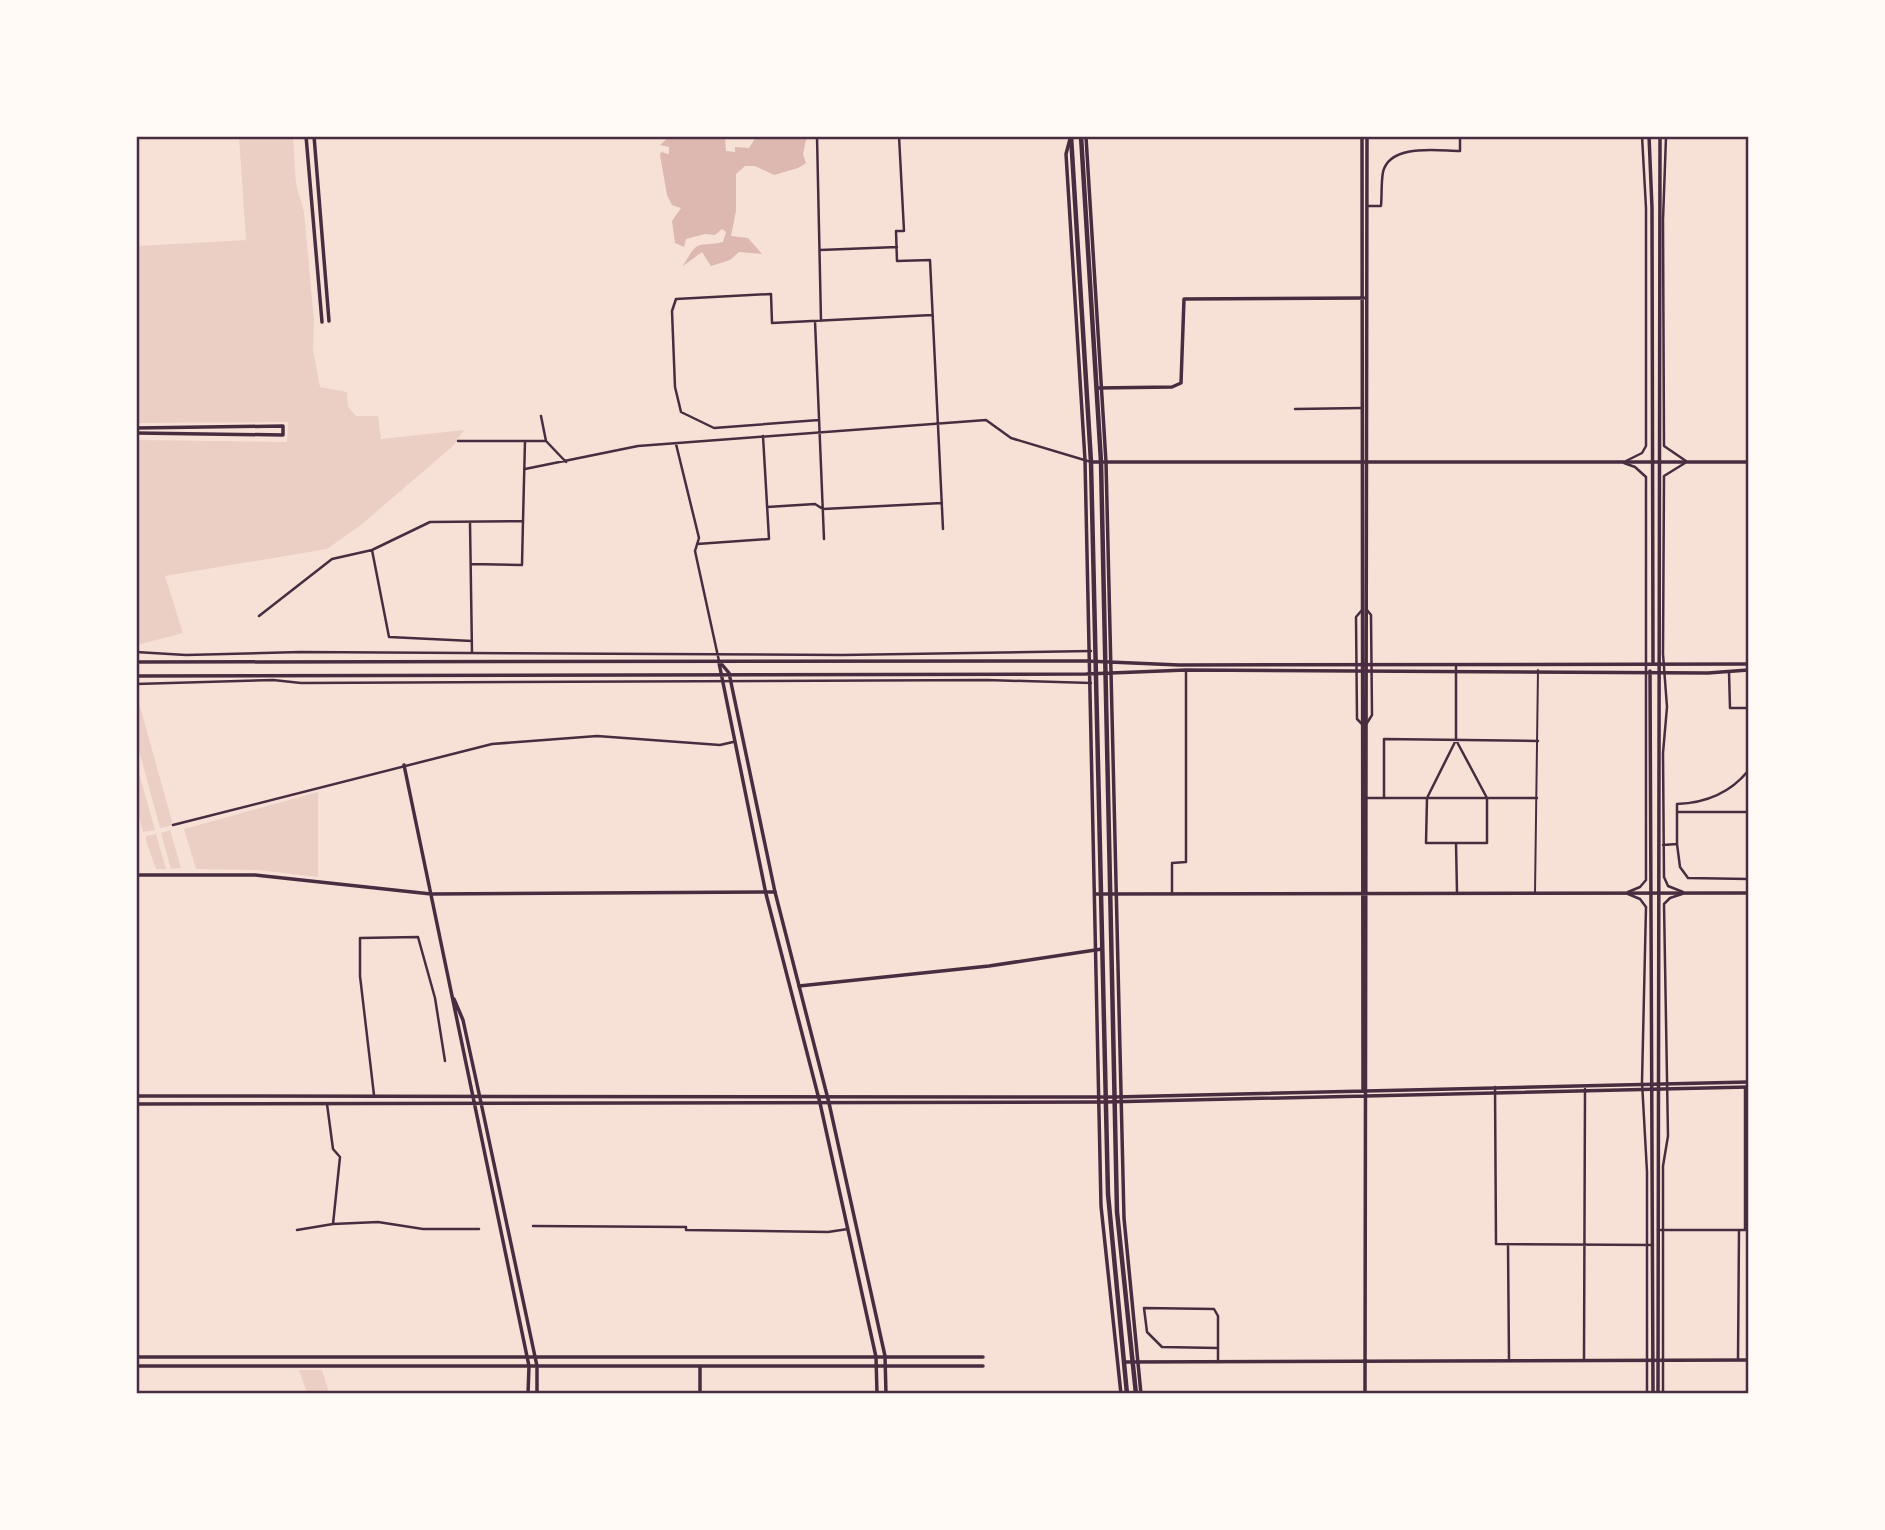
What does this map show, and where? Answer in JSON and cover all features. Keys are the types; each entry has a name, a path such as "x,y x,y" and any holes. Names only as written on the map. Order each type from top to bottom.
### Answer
{"main road":[{"path":"1071,137 1088,461 1093,674 1097,683 1099,950 1110,1230 1121,1362 1127,1394"},
{"path":"1083,137 1097,388 1104,462 1103,660 1118,1099 1117,1212 1139,1394"}],"street":[{"path":"306,136 322,322"},
{"path":"314,136 329,321"},
{"path":"817,136 821,321"},
{"path":"899,136 904,231 896,231 897,261 930,260 943,529"},
{"path":"1071,137 1489,136"},
{"path":"1567,136 1748,137"},
{"path":"1083,137 1103,388 1112,671 1118,1099"},
{"path":"1362,137 1365,1394"},
{"path":"1364,462 1362,408 1367,137"},
{"path":"1367,206 1381,206 1384,170 1392,158 1406,152 1460,151 1460,137"},
{"path":"1622,462 1642,453 1646,446 1646,208 1642,137"},
{"path":"1649,137 1661,845 1665,881 1686,893"},
{"path":"1655,462 1660,137"},
{"path":"1666,137 1663,220 1664,446 1677,458 1689,462"},
{"path":"820,250 897,247"},
{"path":"819,420 714,429 681,412 675,387 672,311 676,299 771,294 772,323 932,316"},
{"path":"1097,388 1172,387 1181,383 1185,299 1364,298"},
{"path":"815,321 824,538"},
{"path":"1295,408 1362,408"},
{"path":"541,416 546,442 566,462"},
{"path":"525,469 638,446 986,420 1011,438 1088,461 1104,462 1748,462"},
{"path":"283,426 283,435 136,430 283,426"},
{"path":"697,544 769,539 764,436"},
{"path":"457,440 546,442"},
{"path":"470,564 522,565 525,441"},
{"path":"676,444 699,538 695,551 766,894 819,1100 876,1357 877,1394"},
{"path":"1622,462 1635,467 1646,477 1643,671 1646,880 1640,887 1625,893"},
{"path":"1660,771 1667,707 1664,476 1675,467 1689,462"},
{"path":"767,507 815,504 823,509 942,503"},
{"path":"259,615 332,559 372,550 430,522 523,521"},
{"path":"470,522 472,653"},
{"path":"372,550 389,637 472,641"},
{"path":"1364,610 1356,617 1372,715 1364,724"},
{"path":"136,652 186,655 1092,651 1110,663 1364,663 1659,673 1729,672 1748,667"},
{"path":"136,662 1093,661 1110,656"},
{"path":"719,661 729,673 775,892 830,1103 885,1356 886,1394"},
{"path":"1656,665 1650,671 1661,1230"},
{"path":"136,676 1093,674 1104,671 1186,670 1364,672 1456,667 1748,667"},
{"path":"1456,667 1456,740 1427,798 1426,843 1487,842 1487,798 1456,740"},
{"path":"1172,894 1172,863 1186,862 1186,670"},
{"path":"1535,894 1538,670"},
{"path":"1729,672 1730,708 1748,708"},
{"path":"1093,674 1090,683 1098,894 1748,893"},
{"path":"136,684 273,680 326,683 492,680 987,680 1097,683 1112,680"},
{"path":"173,825 468,748 542,738 597,736 720,745 733,742"},
{"path":"1384,798 1384,739 1538,741"},
{"path":"404,765 529,1366 528,1394"},
{"path":"1748,771 1739,782 1714,797 1677,804 1680,867 1688,877 1748,879"},
{"path":"1365,798 1537,798"},
{"path":"1677,812 1748,812"},
{"path":"1456,843 1457,894"},
{"path":"1661,845 1677,844"},
{"path":"1647,1394 1655,893 1661,845"},
{"path":"136,875 255,875 431,894 775,892"},
{"path":"1625,893 1640,899 1646,907 1642,1085 1658,1360"},
{"path":"1658,1394 1667,1084 1664,904 1670,898 1686,893"},
{"path":"374,1098 360,976 360,938 418,937 435,999 445,1061"},
{"path":"799,986 989,967 1099,950 1101,1206 1121,1362 1121,1394"},
{"path":"452,994 463,1020 536,1357 537,1394"},
{"path":"819,1100 828,1097 1106,1100 1667,1084 1747,1085 1747,1230 1661,1230"},
{"path":"1495,1089 1642,1085"},
{"path":"1584,1360 1585,1088"},
{"path":"1495,1089 1496,1244 1650,1244"},
{"path":"136,1096 819,1100 830,1103 1099,1100"},
{"path":"136,1104 473,1100"},
{"path":"327,1103 333,1149 340,1157 333,1224"},
{"path":"297,1230 333,1224 378,1222 423,1229 478,1229"},
{"path":"533,1226 686,1227 686,1230 828,1232 848,1229"},
{"path":"1738,1360 1739,1230"},
{"path":"1508,1244 1509,1360"},
{"path":"1218,1348 1162,1347 1147,1332 1144,1308 1214,1309 1218,1316 1219,1362"},
{"path":"136,1357 983,1357"},
{"path":"481,1357 481,1366"},
{"path":"579,1357 579,1366"},
{"path":"929,1366 930,1357"},
{"path":"1121,1362 1748,1360"},
{"path":"700,1366 700,1394"},
{"path":"136,1367 983,1366"}],"shaded area":[{"path":"239,137 293,137 296,184 304,212 314,321 313,349 320,387 347,392 348,407 356,416 378,416 381,439 464,430 453,446 362,524 327,549 165,576 183,633 137,645 137,440 287,442 288,422 137,423 137,246 246,240"},
{"path":"669,137 725,137 726,151 735,152 735,147 749,148 756,137 812,137 806,140 803,154 806,163 798,168 774,175 755,166 745,166 736,174 736,211 731,236 748,238 762,254 739,252 730,260 711,266 702,252 683,266 696,247 723,242 726,232 722,229 715,235 705,234 686,239 684,247 675,243 672,221 681,208 672,205 667,195 660,155 661,152 669,154 669,147 660,145"},
{"path":"136,692 173,825 160,828 137,743"},
{"path":"137,766 155,830 143,832 137,807"},
{"path":"318,792 318,877 258,870 196,869 184,829"},
{"path":"170,830 181,868 171,869 161,833"},
{"path":"156,834 166,869 156,869 146,841 146,836"},
{"path":"299,1370 322,1370 329,1393 307,1393"}]}
